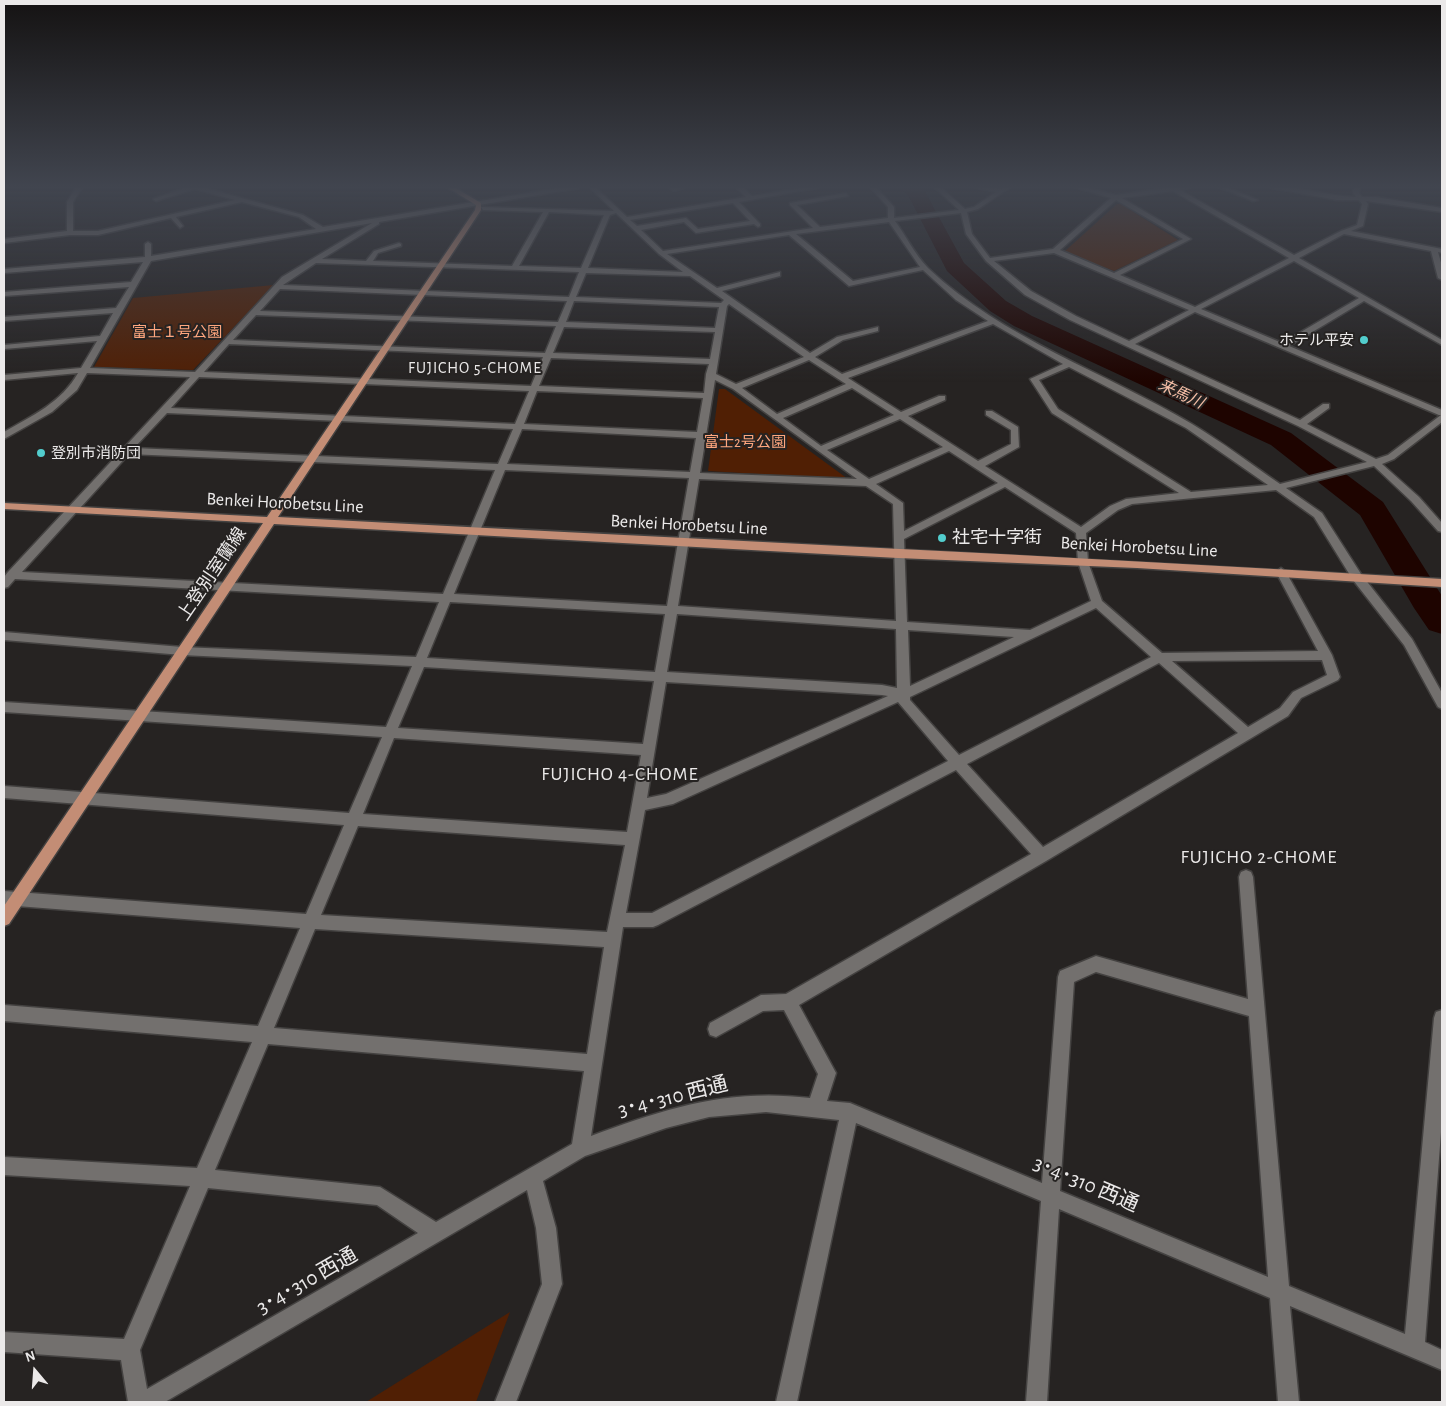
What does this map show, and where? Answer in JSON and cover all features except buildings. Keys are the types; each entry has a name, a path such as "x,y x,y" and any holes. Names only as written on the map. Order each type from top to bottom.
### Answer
{"main road":[{"name":"上登別室蘭線","path":"4,919 10,899 84,797 450,252"},
{"name":"Benkei Horobetsu Line","path":"4,506 898,554 1281,572 1442,583"}],"street":[{"path":"4,436 49,410 74,388 148,259 148,252"},
{"path":"4,271 148,259 192,252"},
{"path":"4,584 277,287 285,279 330,252"},
{"path":"368,263 377,252"},
{"path":"514,269 524,252"},
{"path":"138,1402 130,1350 312,922 500,466 593,252"},
{"path":"661,253 670,252"},
{"path":"813,252 852,284 924,268"},
{"path":"913,252 924,268 959,298 994,321 1069,364 1189,426 1318,515 1357,577 1408,642 1442,704"},
{"path":"982,252 988,260 1028,293 1129,344 1301,424 1376,463 1415,499 1442,529"},
{"path":"988,260 1050,252"},
{"path":"1056,252 1283,346 1441,418 1392,457 1376,463 1280,487 1187,494 1130,501 1114,508 1081,532"},
{"path":"1113,276 1162,252"},
{"path":"1285,252 1442,343"},
{"path":"1129,344 1305,252"},
{"path":"1438,252 1442,278"},
{"path":"661,253 715,291 726,302 1081,532"},
{"path":"314,261 691,274"},
{"path":"715,291 777,274"},
{"path":"4,294 134,284"},
{"path":"277,287 726,302"},
{"path":"1283,346 1365,298"},
{"path":"580,1148 613,940 633,839 708,396 712,362 726,302"},
{"path":"4,319 118,310"},
{"path":"254,313 719,330"},
{"path":"842,377 994,321"},
{"path":"736,387 810,357 820,348 849,335 874,329"},
{"path":"4,347 102,338"},
{"path":"228,342 386,347 712,362"},
{"path":"1069,364 1034,379 1055,411 1187,494"},
{"path":"4,377 84,370 708,396"},
{"path":"710,374 736,387 820,450 898,503 898,554 904,702 1042,856"},
{"path":"777,417 853,384"},
{"path":"820,450 942,398"},
{"path":"1301,424 1326,406"},
{"path":"165,410 701,435"},
{"path":"978,466 1016,445 1016,430 989,413"},
{"path":"128,451 868,483 950,447"},
{"path":"898,538 1006,484"},
{"path":"1081,532 1083,562 1097,603 1247,733"},
{"path":"716,1029 761,1003 788,1002 1042,856 1284,712 1297,694 1334,677 1326,655 1281,572"},
{"path":"12,575 671,610 1032,634"},
{"path":"638,805 668,800 904,694 1097,603"},
{"path":"4,636 182,651 420,662 882,690 904,694"},
{"path":"617,920 653,920 1161,657 1326,655"},
{"path":"4,707 648,750"},
{"path":"4,792 354,820 633,839"},
{"path":"1246,877 1288,1402"},
{"path":"10,899 312,922 613,940"},
{"path":"1036,1402 1066,977 1096,964 1256,1010"},
{"path":"788,1002 827,1073 816,1108"},
{"path":"4,1013 594,1063"},
{"path":"1414,1349 1442,1018"},
{"name":"3･4･310 西通","path":"145,1402 436,1234 580,1148 643,1126 704,1110 756,1103 850,1112 1442,1360"},
{"path":"786,1402 850,1112"},
{"path":"4,1166 203,1178 380,1196 436,1234"},
{"path":"506,1402 552,1284 546,1228 532,1176"},
{"path":"4,1342 130,1350"}],"green space":[{"path":"1064,252 1154,252 1114,271"},
{"name":"富士１号公園","path":"274,285 193,370 94,367 133,298"},
{"name":"富士2号公園","path":"719,389 725,389 848,479 708,471"},
{"path":"510,1312 476,1402 366,1402"}],"waterway":[{"name":"来馬川","path":"947,252 955,266 998,306 1023,321 1281,439 1372,509 1426,599 1442,621"}],"place":[{"name":"ホテル平安","path":"1364,340"},
{"name":"登別市消防団","path":"41,453"},
{"name":"社宅十字街","path":"942,538"}],"district":[{"name":"FUJICHO 5-CHOME","path":"475,368"},
{"name":"FUJICHO 4-CHOME","path":"620,774"},
{"name":"FUJICHO 2-CHOME","path":"1259,857"}]}
